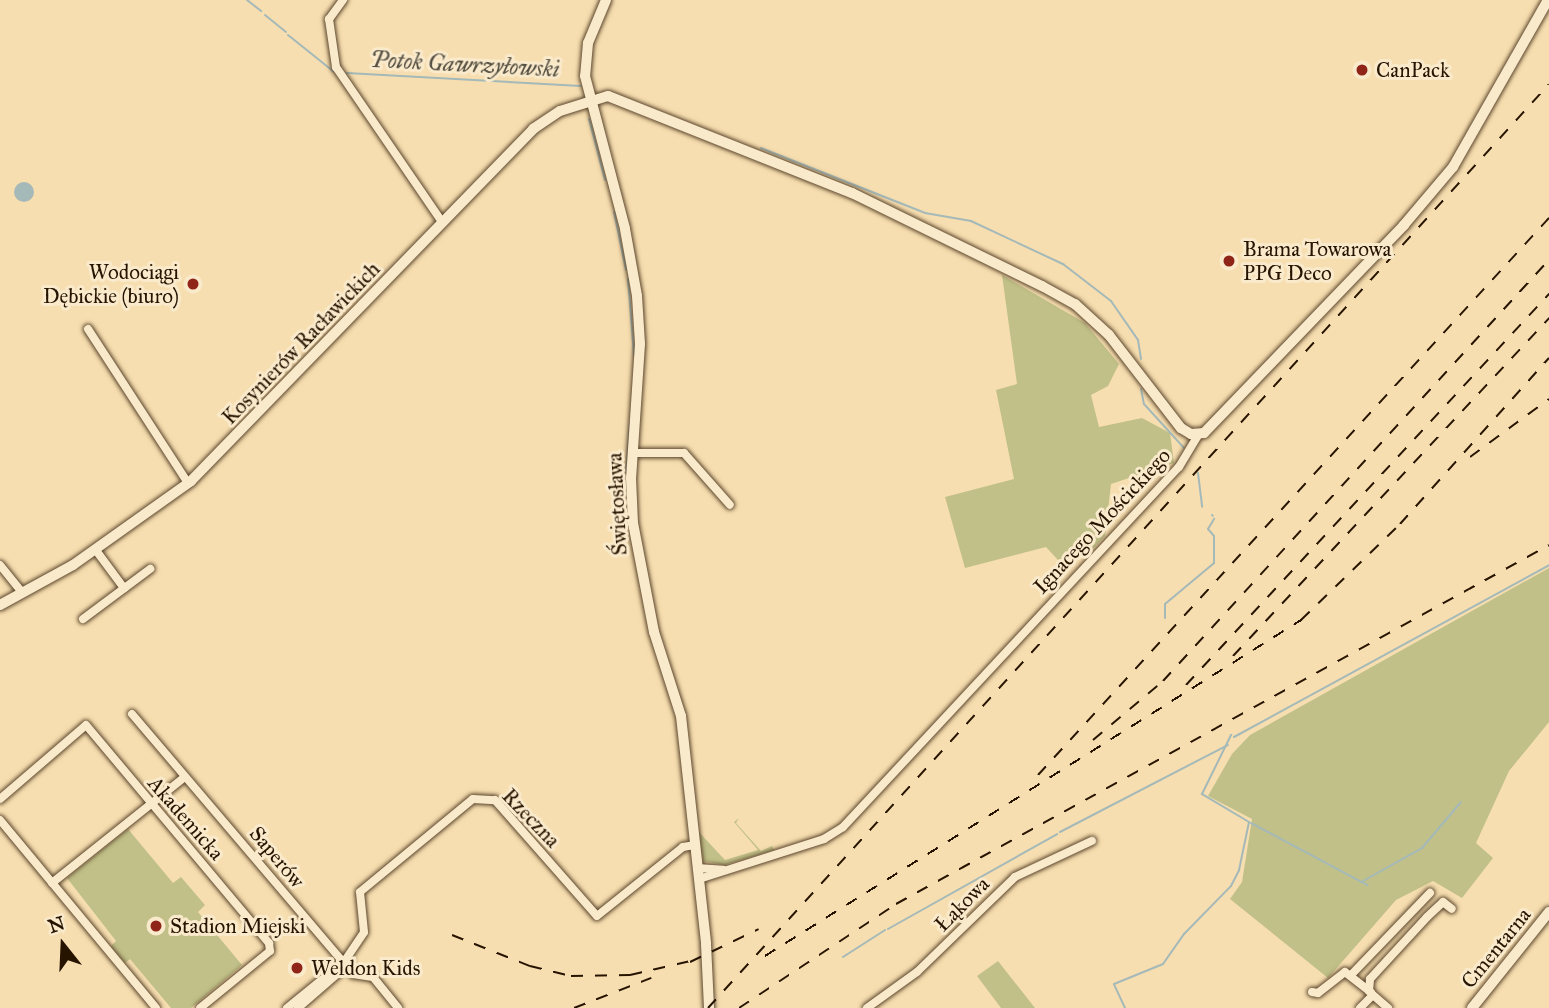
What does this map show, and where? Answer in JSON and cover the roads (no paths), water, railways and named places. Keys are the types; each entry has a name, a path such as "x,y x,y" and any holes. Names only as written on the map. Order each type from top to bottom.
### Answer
{"street":[{"path":"343,0 329,19 336,67 443,223"},
{"name":"Świętosława","path":"606,0 586,51 590,101 625,229 637,296 640,353 632,453 636,550 657,643 680,708 709,1008"},
{"name":"Ignacego Mościckiego","path":"698,874 726,870 824,839 843,827 1161,487 1190,454 1198,435 1213,428 1422,205 1471,140 1548,0"},
{"path":"590,101 622,98 852,193 1042,286 1094,319 1181,428 1198,435"},
{"name":"Kosynierów Racławickich","path":"0,605 95,549 188,483 541,122 590,101"},
{"path":"88,329 188,483"},
{"path":"632,453 684,453 730,505"},
{"path":"95,549 124,588"},
{"path":"0,565 21,591"},
{"path":"83,619 150,569"},
{"name":"Saperów","path":"132,714 344,964 358,976 373,977 398,1008"},
{"name":"Akademicka","path":"0,799 86,725 270,946 270,951 200,1008"},
{"path":"52,883 185,777"},
{"name":"Rzeczna","path":"344,964 364,932 360,892 473,799 495,800 597,916 683,847 694,845"},
{"path":"0,820 156,1008"},
{"name":"Łąkowa","path":"867,1008 917,972 1015,877 1091,841"},
{"path":"1437,897 1452,909"},
{"path":"1351,975 1437,897"},
{"path":"1360,1008 1371,993 1370,979 1437,897"},
{"name":"Cmentarna","path":"1472,1008 1549,912"},
{"path":"287,1008 344,964"},
{"path":"298,1008 344,964"},
{"path":"1312,992 1320,992 1340,973 1351,975 1388,1008"}],"waterway":[{"name":"Potok Gawrzyłowski","path":"247,0 261,11"},
{"name":"Potok Gawrzyłowski","path":"265,15 286,32"},
{"name":"Potok Gawrzyłowski","path":"288,35 333,71"},
{"name":"Potok Gawrzyłowski","path":"347,73 581,86"},
{"name":"Potok Gawrzyłowski","path":"589,119 605,180"},
{"path":"761,148 925,213 971,221 1063,264 1111,301 1138,340 1141,359"},
{"name":"Potok Gawrzyłowski","path":"614,212 626,270"},
{"name":"Potok Gawrzyłowski","path":"628,279 634,356"},
{"path":"1141,389 1144,404 1184,448"},
{"name":"Potok Gawrzyłowski","path":"626,473 630,422"},
{"path":"1198,473 1202,507"},
{"path":"1165,618 1165,604 1214,563 1214,536 1208,529 1214,519"},
{"path":"1234,737 1549,565"},
{"path":"1125,1008 1114,984 1163,964 1184,934 1231,886 1239,870 1249,822 1202,794 1231,735"},
{"path":"1060,832 1228,745"},
{"path":"1363,881 1422,848 1461,802"},
{"path":"1251,823 1367,885"},
{"path":"888,929 1057,834"},
{"path":"843,957 885,930"}],"railway":[{"path":"708,1008 1549,84"},
{"path":"1038,775 1549,218"},
{"path":"1093,740 1163,681 1546,263"},
{"path":"1186,685 1549,294"},
{"path":"1233,656 1549,318"},
{"path":"765,956 1301,620 1400,524 1549,358"},
{"path":"1470,457 1549,399"},
{"path":"739,1008 896,904 1549,545"},
{"path":"690,962 759,929"},
{"path":"452,935 530,966 571,976 630,975 699,959"},
{"path":"574,1008 651,978"}],"place":[{"name":"CanPack","path":"1362,70"},
{"name":"Brama Towarowa PPG Deco","path":"1229,261"},
{"name":"Wodociągi Dębickie (biuro)","path":"193,284"},
{"name":"Stadion Miejski","path":"156,926"},
{"name":"Weldon Kids","path":"297,968"}]}
